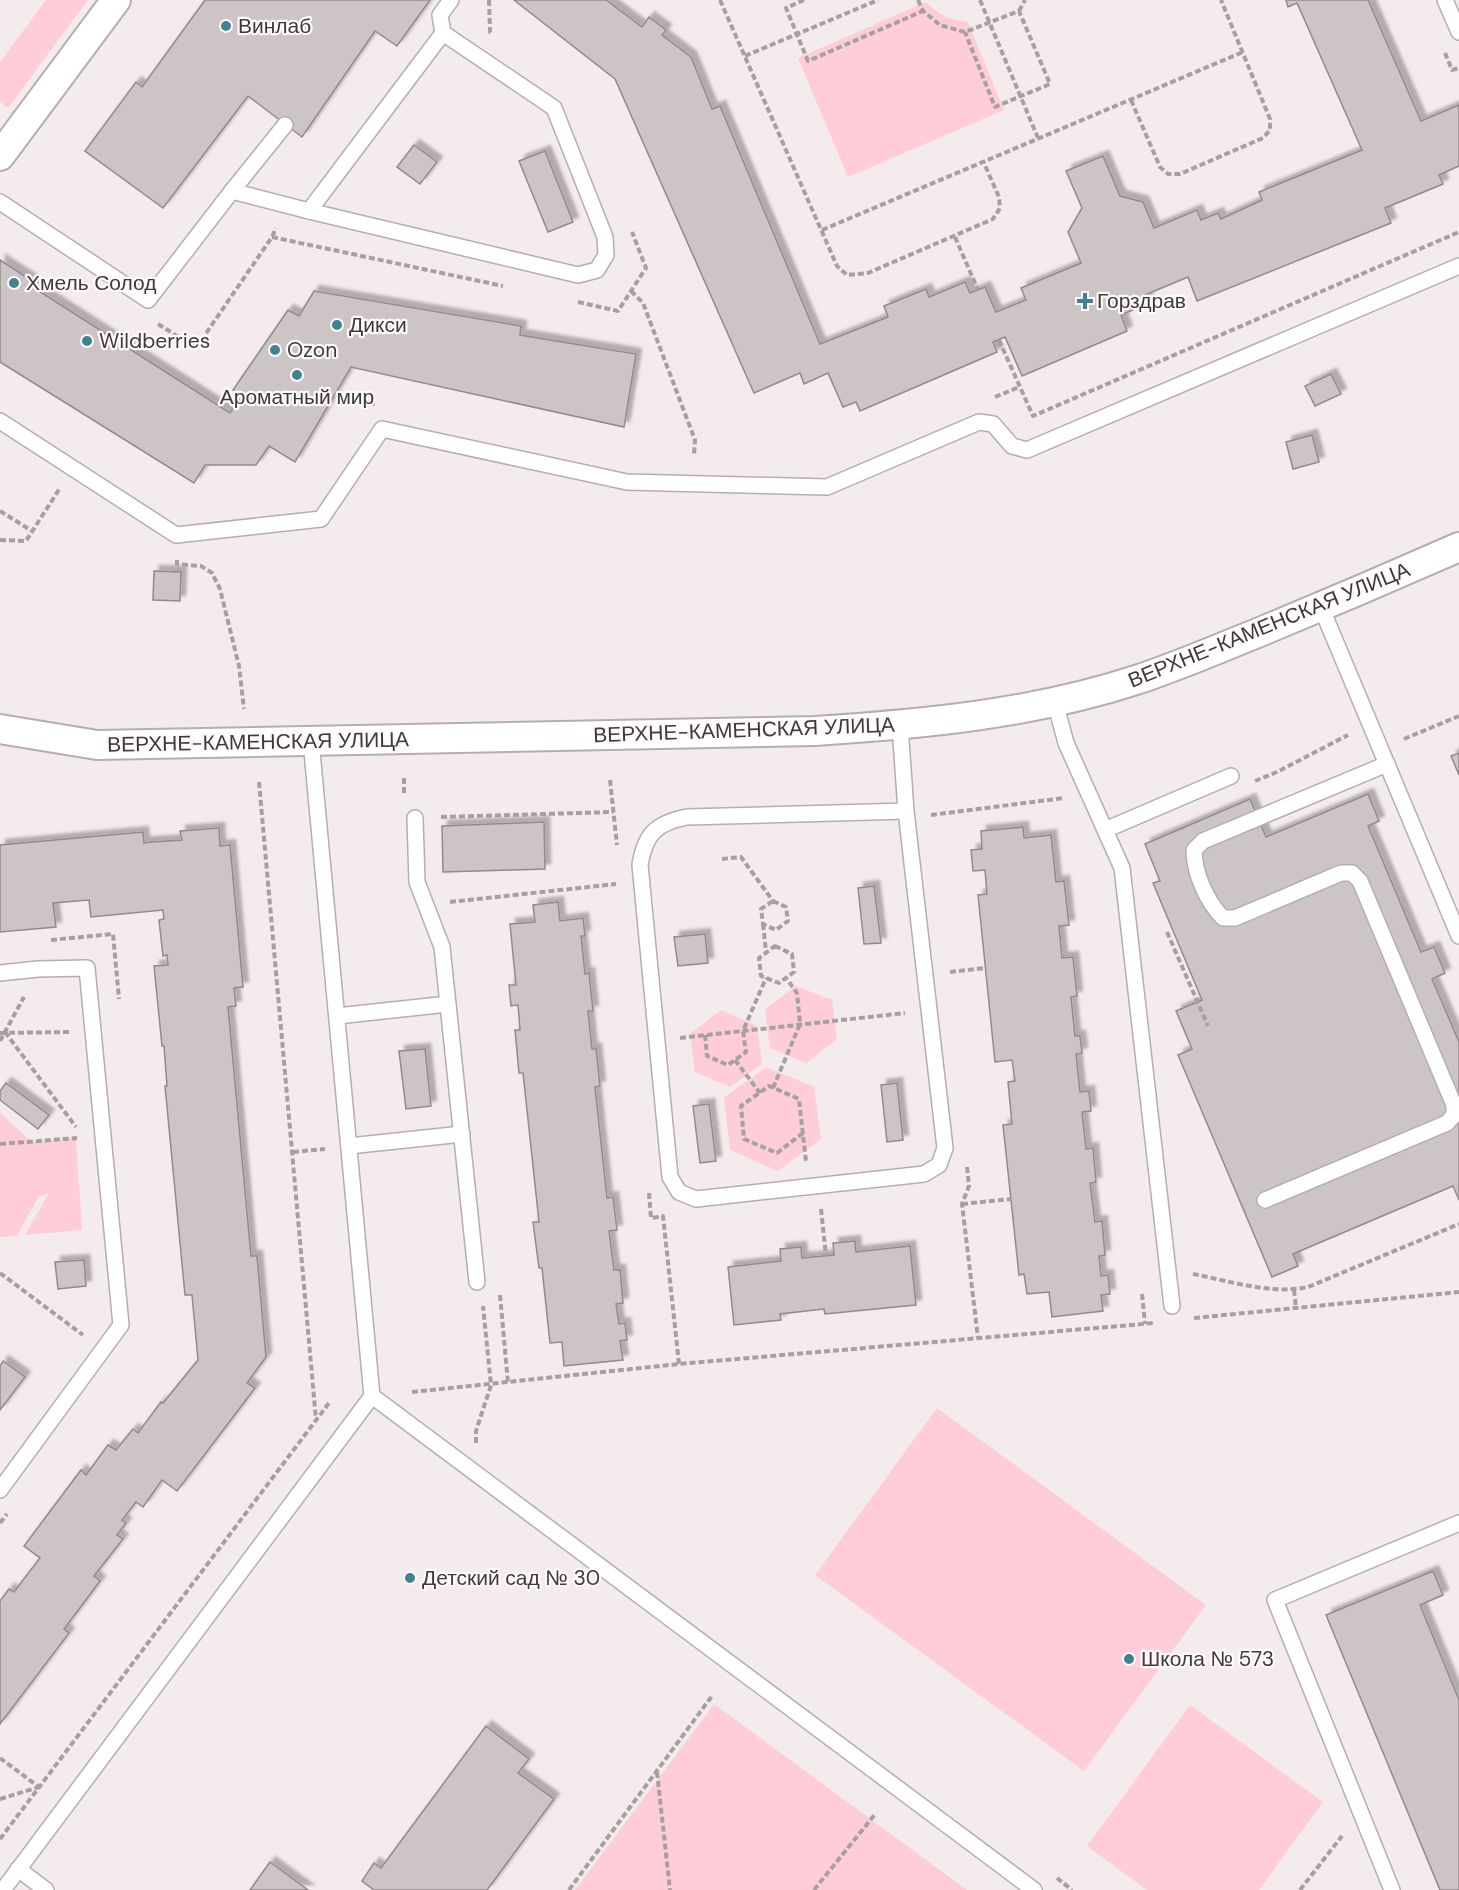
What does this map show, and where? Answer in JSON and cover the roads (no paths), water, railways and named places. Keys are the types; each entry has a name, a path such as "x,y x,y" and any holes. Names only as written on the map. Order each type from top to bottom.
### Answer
{"street":[{"path":"0,156 116,0"},
{"name":"ВЕРХНЕ-КАМЕНСКАЯ УЛИЦА","path":"0,729 97,745 814,731 900,726 1055,702 1136,680 1321,607 1459,548"}],"lane":[{"path":"309,211 443,33 440,15 451,0"},
{"path":"1445,0 1459,32"},
{"path":"232,191 578,276 597,270 606,255 605,237 554,108 443,33"},
{"path":"0,202 148,300 285,125"},
{"path":"0,421 176,534 321,519 382,429 627,482 827,487 979,422 993,424 1012,446 1027,450 1459,266"},
{"path":"1321,607 1459,936"},
{"path":"1055,702 1066,743 1122,868 1172,1306"},
{"path":"900,726 906,814 945,1148 939,1165 924,1174 696,1199 679,1192 670,1177 641,882 640,865 643,846 653,831 669,821 687,817 906,814"},
{"path":"3,1890 372,1396 311,741"},
{"path":"1265,1200 1447,1123 1454,1115 1454,1105 1360,880 1352,873 1341,873 1235,918 1223,918 1213,908 1194,863 1194,850 1203,841 1387,764"},
{"path":"1105,830 1231,776"},
{"path":"415,818 417,882 442,947 477,1282"},
{"path":"0,973 38,969 87,968 121,1326 0,1490"},
{"path":"337,1016 448,1004"},
{"path":"349,1146 462,1134"},
{"path":"372,1396 1034,1890"},
{"path":"1392,1890 1275,1600 1459,1523"},
{"path":"18,1869 46,1890"}],"place":[{"name":"Винлаб","path":"226,26"},
{"name":"Хмель Солод","path":"14,283"},
{"name":"Горздрав","path":"1085,301"},
{"name":"Дикси","path":"337,325"},
{"name":"Wildberries","path":"87,341"},
{"name":"Ozon","path":"275,350"},
{"name":"Ароматный мир","path":"297,375"},
{"name":"Детский сад № 30","path":"410,1578"},
{"name":"Школа № 573","path":"1129,1659"}]}
